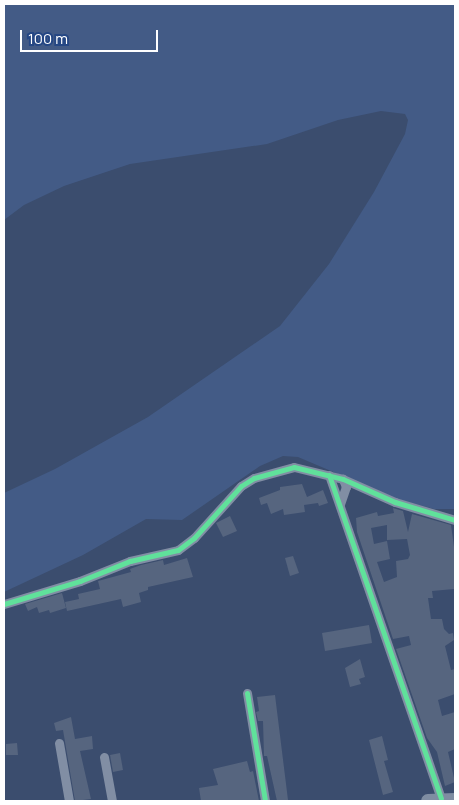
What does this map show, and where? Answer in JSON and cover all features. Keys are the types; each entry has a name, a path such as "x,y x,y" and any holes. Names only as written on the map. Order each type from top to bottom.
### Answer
{"main road":[{"path":"434,800 455,800"}],"street":[{"path":"4,604 80,581 130,561 178,550 210,522 227,498 254,478 294,467 343,479 395,502 455,520"},
{"path":"328,475 340,504 434,800"},
{"path":"340,504 346,488 343,479"},
{"path":"247,692 265,801"},
{"path":"59,743 70,801"},
{"path":"104,757 112,801"}],"water":[{"path":"4,4 455,4 455,509 434,509 397,499 298,457 283,456 260,466 182,520 146,519 83,555 4,592 4,493 55,469 148,417 280,326 329,264 374,192 405,134 408,120 405,114 381,111 338,120 267,144 130,164 64,186 24,205 4,220"}],"building":[{"path":"302,484 307,497 323,490 328,503 319,506 318,503 304,505 305,512 284,515 283,509 271,514 267,503 261,505 259,498 280,490 280,487"},
{"path":"393,508 403,511 408,532 412,514 451,525 455,554 454,589 432,591 433,598 428,598 431,619 442,619 444,629 449,634 453,633 454,640 445,646 451,670 455,669 455,694 438,700 442,716 455,712 455,749 448,752 455,782 445,786 437,752 427,738 396,649 411,645 409,636 393,639 357,532 356,518 377,512 378,516 394,513","holes":["387,525 387,540 407,539 410,555 408,559 396,561 397,577 384,582 377,562 390,559 387,541 374,544 371,528"]},
{"path":"230,516 237,531 223,537 216,523"},
{"path":"293,556 299,573 290,576 285,558"},
{"path":"187,558 193,577 148,587 148,590 139,593 141,602 123,607 121,599 67,611 65,602 79,599 78,594 100,589 98,581 131,572 130,569 141,565 163,560 164,565"},
{"path":"62,593 66,608 50,613 49,610 39,613 37,607 28,611 25,604"},
{"path":"369,625 372,643 325,651 322,633"},
{"path":"360,659 365,677 359,679 361,684 350,687 345,668"},
{"path":"275,695 288,800 280,801 277,801 267,756 264,756 263,721 258,721 256,712 259,711 257,697"},
{"path":"71,717 75,739 92,736 93,749 80,751 91,799 75,801 63,730 56,731 54,723"},
{"path":"382,736 388,760 384,761 393,792 383,795 369,740"},
{"path":"17,743 18,755 6,755 6,744"},
{"path":"120,753 123,770 113,772 110,755"},
{"path":"247,761 250,772 253,771 259,801 201,801 199,788 218,785 213,769"}],"cycle path":[{"path":"4,604 80,581 130,561 178,550 194,538 241,486 254,478 294,467 343,479 395,502 455,520"},
{"path":"329,475 441,798"},
{"path":"247,693 265,801"}]}
